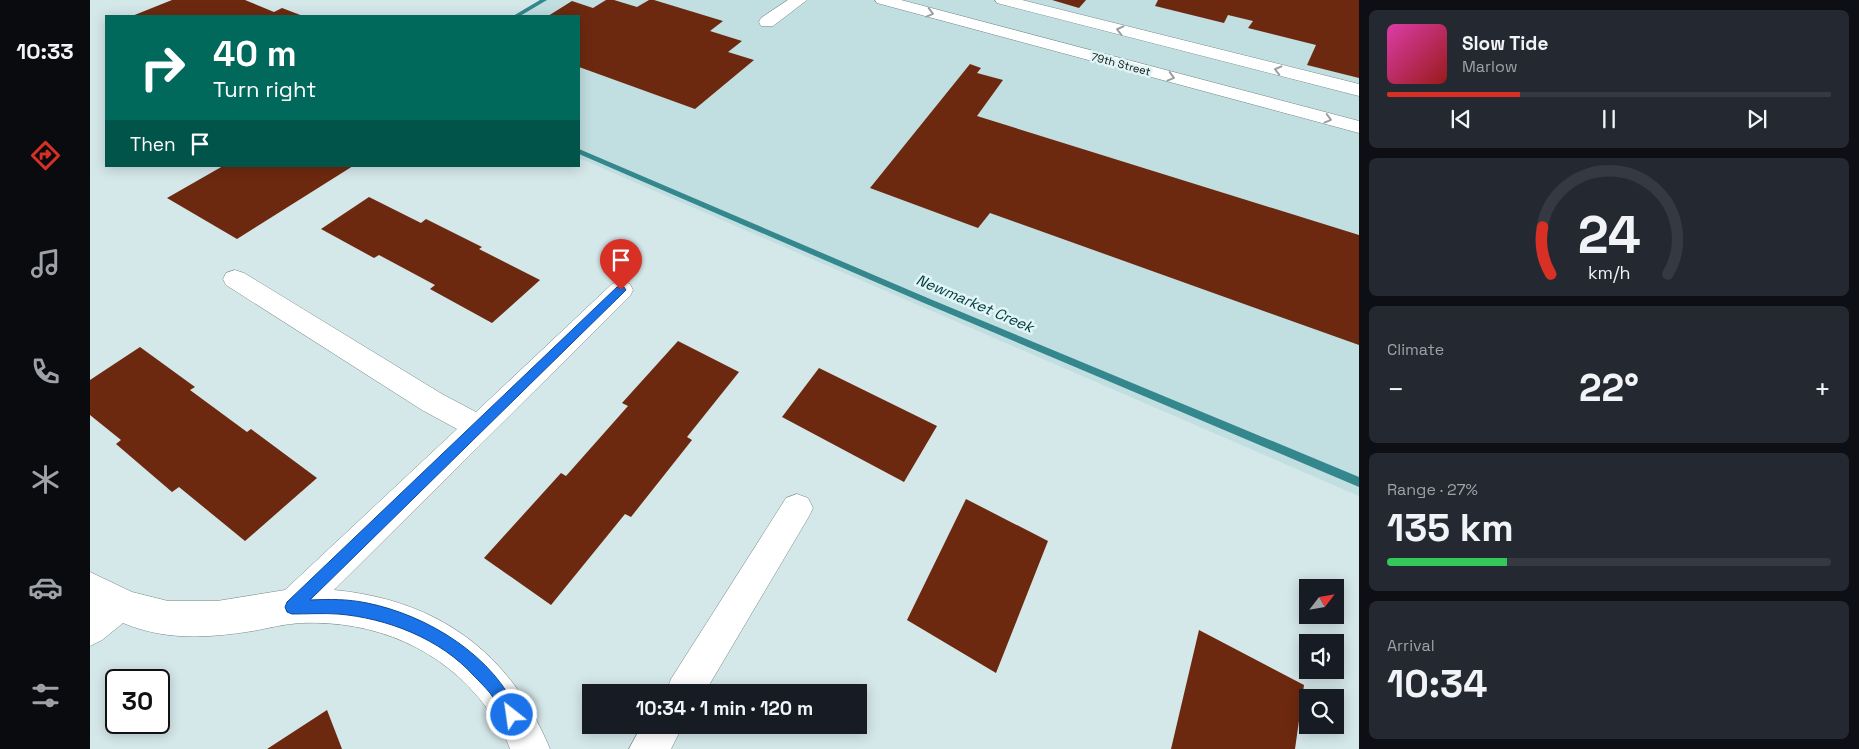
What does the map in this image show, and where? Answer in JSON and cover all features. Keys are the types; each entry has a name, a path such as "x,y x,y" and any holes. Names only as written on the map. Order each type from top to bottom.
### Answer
{"street":[{"path":"767,22 799,0"},
{"name":"79th Street","path":"883,0 1359,127"},
{"path":"1002,0 1359,90"},
{"path":"235,279 432,402 478,428"},
{"path":"292,607 621,290"},
{"path":"689,684 797,508"},
{"path":"90,628 104,597 156,617 204,620 292,607 337,606 366,610 395,618 446,642 477,667 496,688 530,749"},
{"path":"649,749 658,734"}],"shaded area":[{"path":"544,0 1359,0 1359,496 580,158 580,15 519,15"}],"building":[{"path":"172,0 245,0 274,12 282,8 300,15 134,15"},
{"path":"606,0 614,0 637,7 649,0 654,0 723,21 710,31 742,41 728,52 754,60 695,109 580,67 580,15 550,15 572,1 593,8"},
{"path":"1052,0 1086,0 1079,8"},
{"path":"1158,0 1359,0 1359,78 1307,65 1316,45 1248,28 1253,21 1228,15 1224,23 1155,6"},
{"path":"970,64 981,68 977,73 1003,80 977,116 1359,235 1359,345 990,213 978,228 870,188"},
{"path":"221,167 351,167 237,239 167,198"},
{"path":"369,197 421,223 426,219 482,247 479,249 540,280 492,323 430,289 435,285 379,255 374,258 321,229"},
{"path":"678,341 739,372 687,437 692,440 631,517 625,514 551,605 484,558 561,473 566,476 628,406 622,403"},
{"path":"140,347 195,387 190,390 247,432 251,429 317,478 245,541 179,487 172,492 116,444 121,440 90,415 90,380"},
{"path":"819,368 937,426 904,482 782,417"},
{"path":"966,499 1048,541 996,673 907,620"},
{"path":"1199,630 1304,685 1303,689 1299,689 1299,721 1295,749 1171,749"},
{"path":"327,710 342,749 267,749"}],"waterway":[{"name":"Newmarket Creek","path":"518,15 544,0"},
{"name":"Newmarket Creek","path":"580,151 927,301 1359,482"}],"route":[{"path":"512,715 496,688 477,667 446,642 395,618 366,610 337,606 292,607 621,290"}]}
